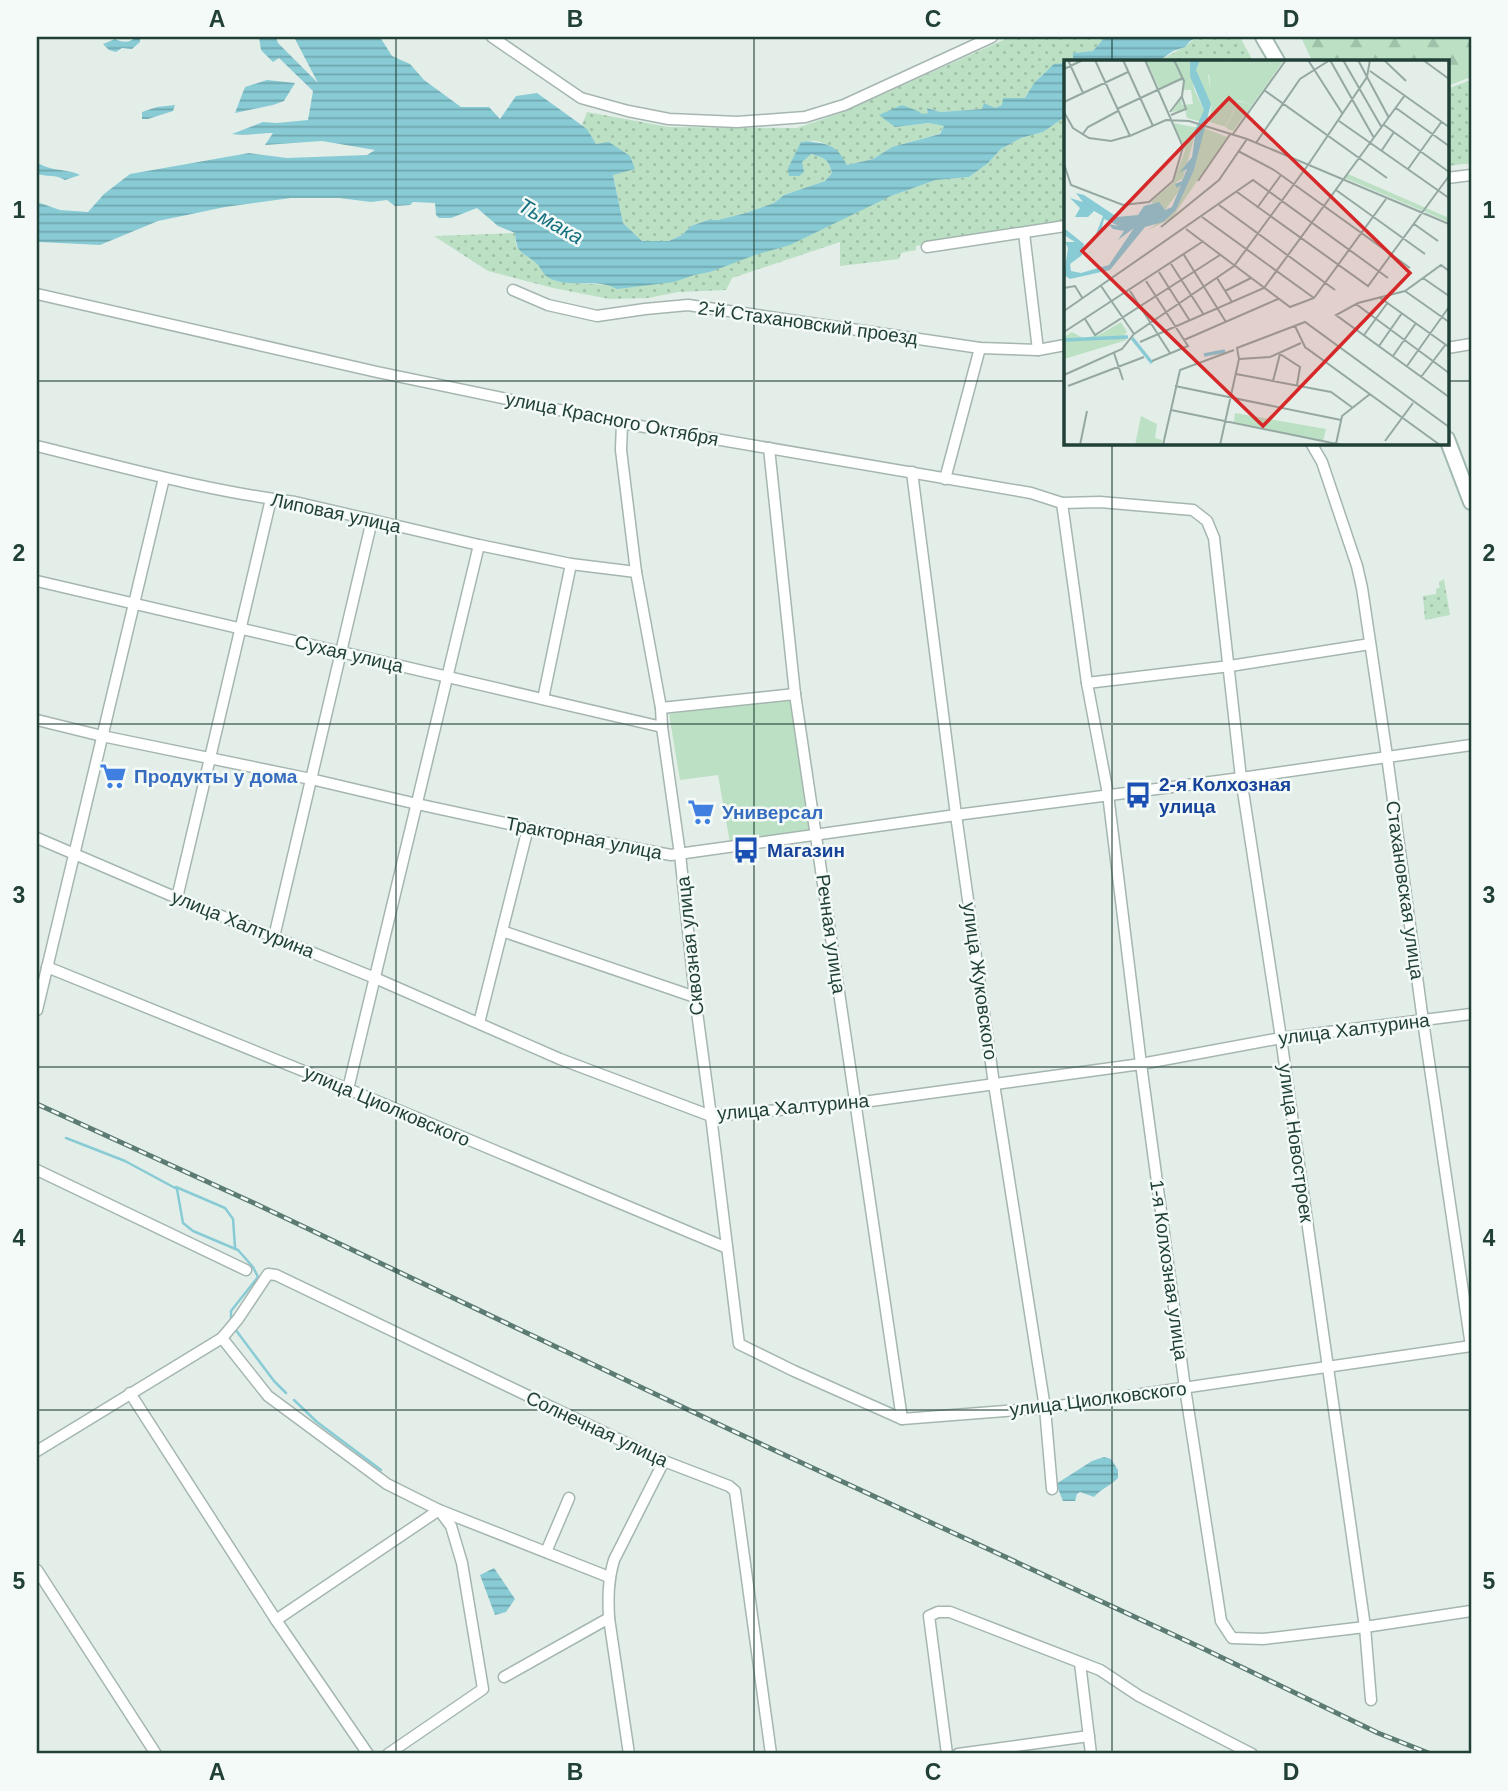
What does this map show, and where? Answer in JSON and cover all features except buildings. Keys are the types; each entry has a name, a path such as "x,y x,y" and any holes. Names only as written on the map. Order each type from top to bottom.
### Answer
{"main road":[{"path":"1263,37 1276,60"},
{"path":"1448,442 1471,502"}],"street":[{"path":"492,37 581,98 668,119 737,122 805,117 844,105 992,37"},
{"path":"1448,178 1471,175"},
{"path":"927,247 1064,226"},
{"path":"1024,233 1038,350"},
{"name":"2-й Стахановский проезд","path":"513,290 548,305 597,316 688,305 980,348 1038,350 1064,345"},
{"name":"улица Красного Октября","path":"37,294 377,372 622,423 1031,493 1062,503 1100,502 1193,510"},
{"path":"1448,348 1471,344"},
{"path":"945,479 980,348"},
{"name":"Сквозная улица","path":"622,423 621,450 636,572 661,708 739,1344"},
{"name":"Стахановская улица","path":"1312,444 1322,462 1362,588 1471,1346"},
{"name":"Липовая улица","path":"37,446 163,478 295,502 480,545 571,564 636,572"},
{"name":"Речная улица","path":"769,448 795,694 902,1419"},
{"name":"улица Жуковского","path":"912,472 994,1084 1045,1408 1052,1489"},
{"path":"37,1010 163,478"},
{"path":"177,898 271,499"},
{"path":"1062,503 1087,683 1108,794 1140,1064"},
{"name":"улица Новостроек","path":"1193,510 1207,521 1214,538 1241,778 1365,1627 1371,1700"},
{"path":"274,937 372,520"},
{"path":"348,1089 480,545"},
{"path":"543,699 571,564"},
{"name":"Сухая улица","path":"37,580 662,727"},
{"path":"1087,683 1230,666 1370,644"},
{"path":"661,708 795,694"},
{"name":"Тракторная улица","path":"37,720 528,828 671,855 1471,745"},
{"path":"479,1023 528,828"},
{"name":"улица Халтурина","path":"37,838 375,978 560,1059 711,1116 856,1103 1140,1064 1281,1038 1471,1014"},
{"path":"502,931 695,997"},
{"name":"улица Циолковского","path":"47,967 348,1089 727,1248"},
{"name":"1-я Колхозная улица","path":"1140,1064 1221,1621 1232,1638 1263,1639 1365,1627"},
{"path":"37,1170 246,1270"},
{"name":"Солнечная улица","path":"225,1334 268,1274 276,1275 664,1461 729,1486 735,1491 771,1754"},
{"path":"37,1451 225,1334 268,1396 387,1484 439,1510 609,1577"},
{"name":"улица Циолковского","path":"739,1344 902,1419 1045,1408 1471,1346"},
{"path":"130,1393 276,1620 368,1754"},
{"path":"629,1754 609,1618 609,1577 614,1560 664,1461"},
{"path":"546,1552 569,1497"},
{"path":"276,1620 439,1510"},
{"path":"388,1754 483,1689 462,1563 451,1526 439,1510"},
{"path":"37,1570 156,1754"},
{"path":"1365,1627 1471,1611"},
{"path":"947,1754 929,1616 938,1612 950,1612 1100,1670 1139,1696 1233,1749 1252,1754"},
{"path":"504,1678 609,1618"},
{"path":"1080,1663 1091,1754"},
{"path":"958,1754 1088,1736"}],"green space":[{"path":"1010,37 1105,37 1093,51 1073,53 1073,60 1064,60 1045,72 1025,98 1004,98 1002,105 995,108 940,112 928,108 928,113 922,115 880,114 895,127 929,123 944,126 939,134 892,147 873,159 847,165 833,149 822,143 801,142 798,149 801,162 810,154 822,158 829,165 832,173 825,181 784,195 774,203 746,213 691,226 682,235 669,241 642,241 623,223 613,174 582,125 587,112 669,127 797,128 843,112"},
{"path":"1198,37 1240,37 1252,60 1161,60"},
{"path":"1301,37 1471,37 1471,77 1448,86 1448,60 1312,60"},
{"path":"1471,80 1471,163 1448,166 1448,89"},
{"path":"1064,118 1064,221 916,246 916,250 901,253 899,259 840,266 840,242 732,278 726,290 610,299 488,271 434,236 515,233 516,245 521,252 537,263 547,276 573,283 610,285 710,272 891,196 936,180 969,177 1001,149 1021,138 1043,132"},
{"path":"1444,579 1450,615 1425,620 1423,596 1436,594 1436,589 1440,587 1439,582"},
{"path":"793,698 813,831 730,843 718,775 680,780 669,714"}],"water":[{"path":"140,37 140,42 132,49 122,48 116,52 103,44 115,39 123,42"},
{"name":"Тьмака","path":"259,37 276,37 278,43 318,83 294,37 380,37 392,56 410,64 424,80 461,107 489,107 500,119 516,96 537,93 587,129 596,144 609,142 630,156 635,169 613,175 623,223 642,241 669,241 682,235 691,226 746,213 774,203 784,195 825,181 832,173 829,165 823,158 811,154 802,162 804,172 799,176 789,176 788,168 801,142 810,141 830,146 847,165 873,159 892,147 940,134 944,126 929,123 895,127 879,115 902,105 922,114 928,113 927,108 940,112 982,109 984,103 995,108 1002,105 1003,98 1025,98 1034,83 1054,64 1064,63 1064,118 1043,132 1021,138 1001,149 969,177 936,180 891,196 790,245 710,272 674,282 617,289 600,284 554,280 546,276 537,264 521,251 515,233 498,226 477,208 451,218 439,218 436,215 435,203 413,202 410,205 395,206 387,200 371,202 339,198 291,198 225,207 158,221 100,245 37,240 37,202 60,210 88,212 104,194 130,174 249,153 287,158 367,155 375,150 322,141 265,145 273,133 232,134 263,122 308,120 313,91 279,58 273,62 261,50"},
{"path":"1105,37 1198,37 1160,60 1073,60 1073,53 1093,51"},
{"path":"267,80 295,83 284,101 235,113 245,87"},
{"path":"175,105 173,111 142,119 142,112"},
{"path":"37,162 80,175 65,180 37,174"},
{"path":"1104,1457 1111,1459 1118,1470 1118,1478 1094,1497 1080,1492 1075,1501 1063,1501 1056,1484 1092,1461"},
{"path":"494,1568 515,1599 506,1612 495,1615 480,1575"}],"waterway":[{"path":"66,1138 125,1161 177,1189 183,1223 193,1231 238,1250 258,1277 231,1311 231,1321"},
{"path":"176,1187 225,1208 233,1219 235,1247"},
{"path":"235,1329 286,1393"},
{"path":"294,1400 317,1422 381,1470"}],"railway":[{"path":"37,1104 256,1204 1378,1733 1431,1754"}],"place":[{"name":"Продукты у дома","path":"113,776"},
{"name":"2-я Колхозная улица","path":"1138,795"},
{"name":"Универсал","path":"701,812"},
{"name":"Магазин","path":"746,850"}]}
